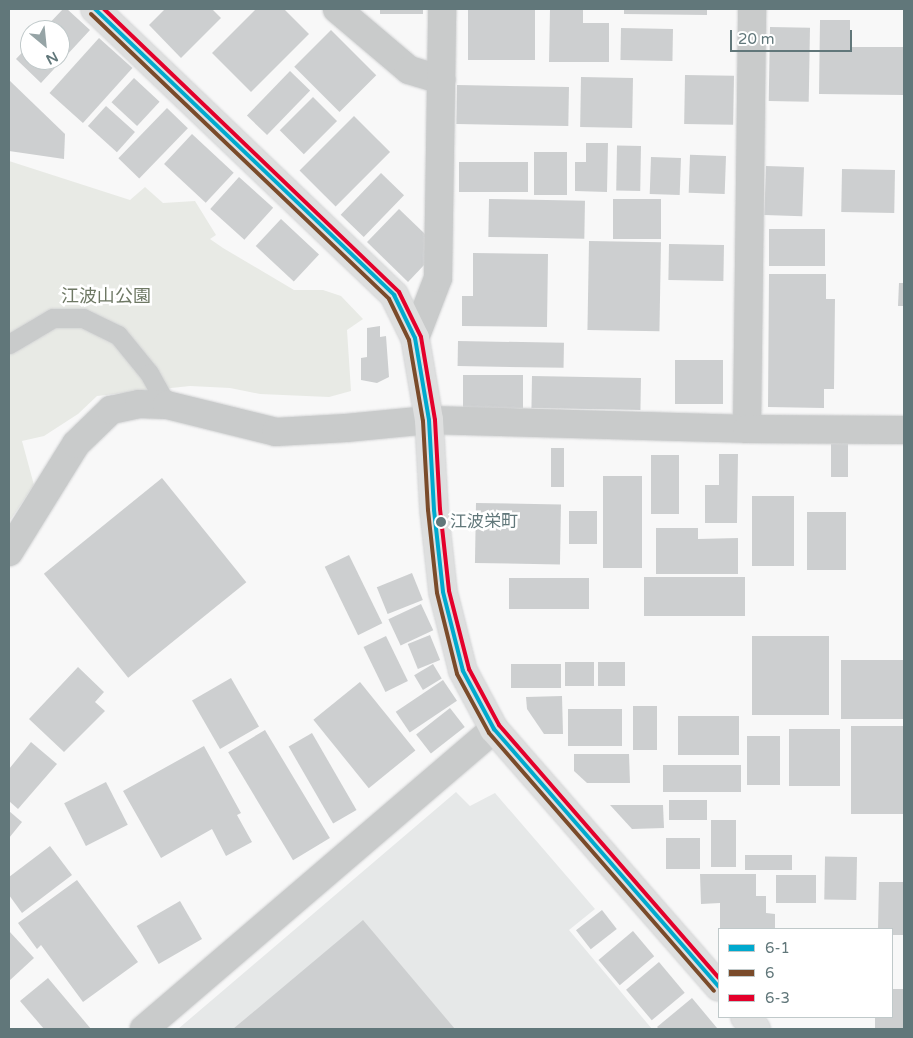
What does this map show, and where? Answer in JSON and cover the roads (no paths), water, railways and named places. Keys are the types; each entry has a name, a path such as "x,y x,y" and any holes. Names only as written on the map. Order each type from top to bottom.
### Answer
{"street":[{"path":"95,9 394,295 415,338 429,420 434,510 443,592 463,670 494,728 718,987"},
{"path":"337,9 410,70 442,80"},
{"path":"415,338 438,278 442,9"},
{"path":"747,429 752,9"},
{"path":"9,552 76,444 112,410 139,404 167,405 276,432 429,420 747,429 904,430"},
{"path":"144,1029 494,728"},
{"path":"746,1018 756,1029"}],"lane":[{"path":"9,344 53,318 83,318 118,334 149,372 167,405"}],"place":[{"name":"江波栄町","path":"441,522"}],"park label":[{"name":"江波山公園","path":"106,296"}]}
